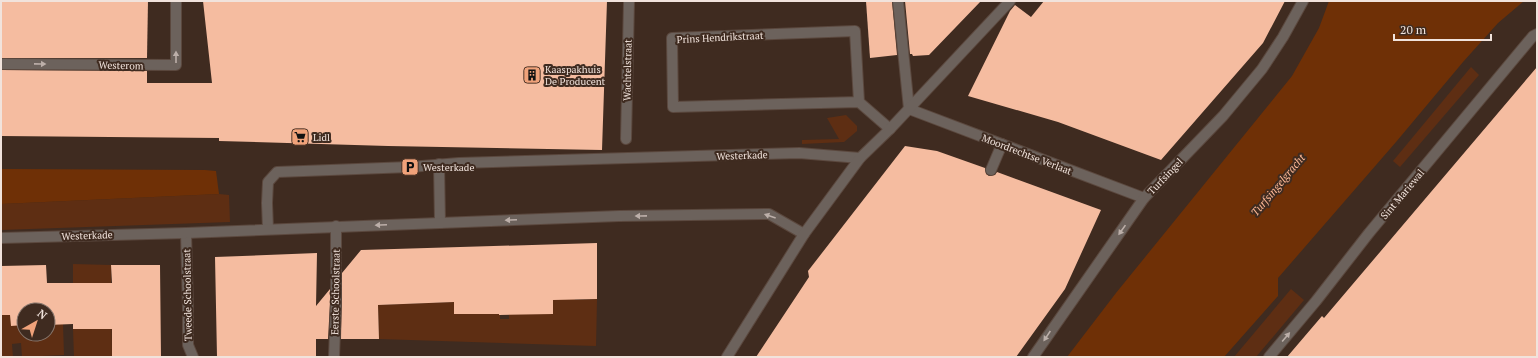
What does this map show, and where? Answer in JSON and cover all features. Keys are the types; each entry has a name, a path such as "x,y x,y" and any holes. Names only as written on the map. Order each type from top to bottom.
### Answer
{"street":[{"name":"Westerom","path":"1,64 176,66 176,1"},
{"name":"Wachtelstraat","path":"626,139 629,1"},
{"path":"898,1 909,109"},
{"path":"727,357 804,234 860,158 890,130 1010,1"},
{"name":"Turfsingel","path":"1033,357 1144,198 1223,116 1262,68 1283,37 1303,1"},
{"name":"Prins Hendrikstraat","path":"855,31 859,102 673,107 672,38 855,31"},
{"name":"Sint Mariewal","path":"1269,357 1303,317 1369,232 1533,36 1537,34"},
{"path":"859,102 890,130"},
{"name":"Moordrechtse Verlaat","path":"909,109 1144,198"},
{"path":"992,170 1002,144"},
{"name":"Westerkade","path":"268,230 268,182 277,172 410,167 438,164 799,153 860,158"},
{"path":"438,164 440,223"},
{"name":"Westerkade","path":"1,238 186,233 619,216 769,214 804,234"},
{"name":"Eerste Schoolstraat","path":"334,357 336,226"},
{"name":"Tweede Schoolstraat","path":"186,233 188,345 193,357"}],"shaded area":[{"path":"1471,67 1479,75 1400,167 1393,161"},
{"path":"846,115 857,126 857,131 844,142 802,144 802,140 839,139 827,118"},
{"path":"219,194 229,195 230,222 1,230 1,204"},
{"path":"73,264 111,265 112,357 74,357 73,329 87,292 88,283 73,283"},
{"path":"575,280 575,300 597,299 596,346 379,339 378,305 454,302 454,314 477,314 500,282 500,319 509,319 509,301 544,314 553,314 553,300"},
{"path":"1291,289 1304,300 1256,357 1234,357"},
{"path":"16,314 16,342 56,342 56,324 63,324 64,355 22,357 21,343 12,344 13,357 1,357 1,315"}],"water":[{"name":"Turfsingelgracht","path":"1329,1 1524,1 1498,23 1463,62 1278,278 1278,296 1224,357 1067,357 1116,293 1292,76 1319,28"},
{"path":"1,169 216,171 219,194 1,204"}],"building":[{"path":"1,1 148,1 147,58 1,58"},
{"path":"203,1 607,1 602,150 219,141 219,138 1,136 1,70 147,71 147,83 212,83"},
{"path":"866,1 892,1 897,55 870,58"},
{"path":"905,1 981,1 929,55 913,56 910,54"},
{"path":"1044,1 1285,1 1263,43 1161,160 1058,122 968,96 1010,11 1015,5 1031,17"},
{"path":"1537,67 1537,357 1287,357 1322,316 1324,318"},
{"path":"905,146 937,151 985,168 986,174 989,176 995,175 997,172 1101,210 1065,289 1016,357 756,357 809,277 808,271"},
{"path":"597,243 597,299 553,300 553,314 454,314 454,302 378,305 379,339 341,339 342,273 361,250"},
{"path":"317,253 316,306 330,289 330,303 328,339 316,339 316,357 217,357 215,257"},
{"path":"46,265 47,283 112,283 111,265 160,265 161,357 112,357 112,329 73,329 73,324 56,325 56,302 16,302 16,326 11,326 10,315 1,315 1,266"}],"place":[{"name":"Kaaspakhuis De Producent","path":"532,75"},
{"name":"Lidl","path":"300,137"},
{"name":"Westerkade","path":"410,167"}]}
